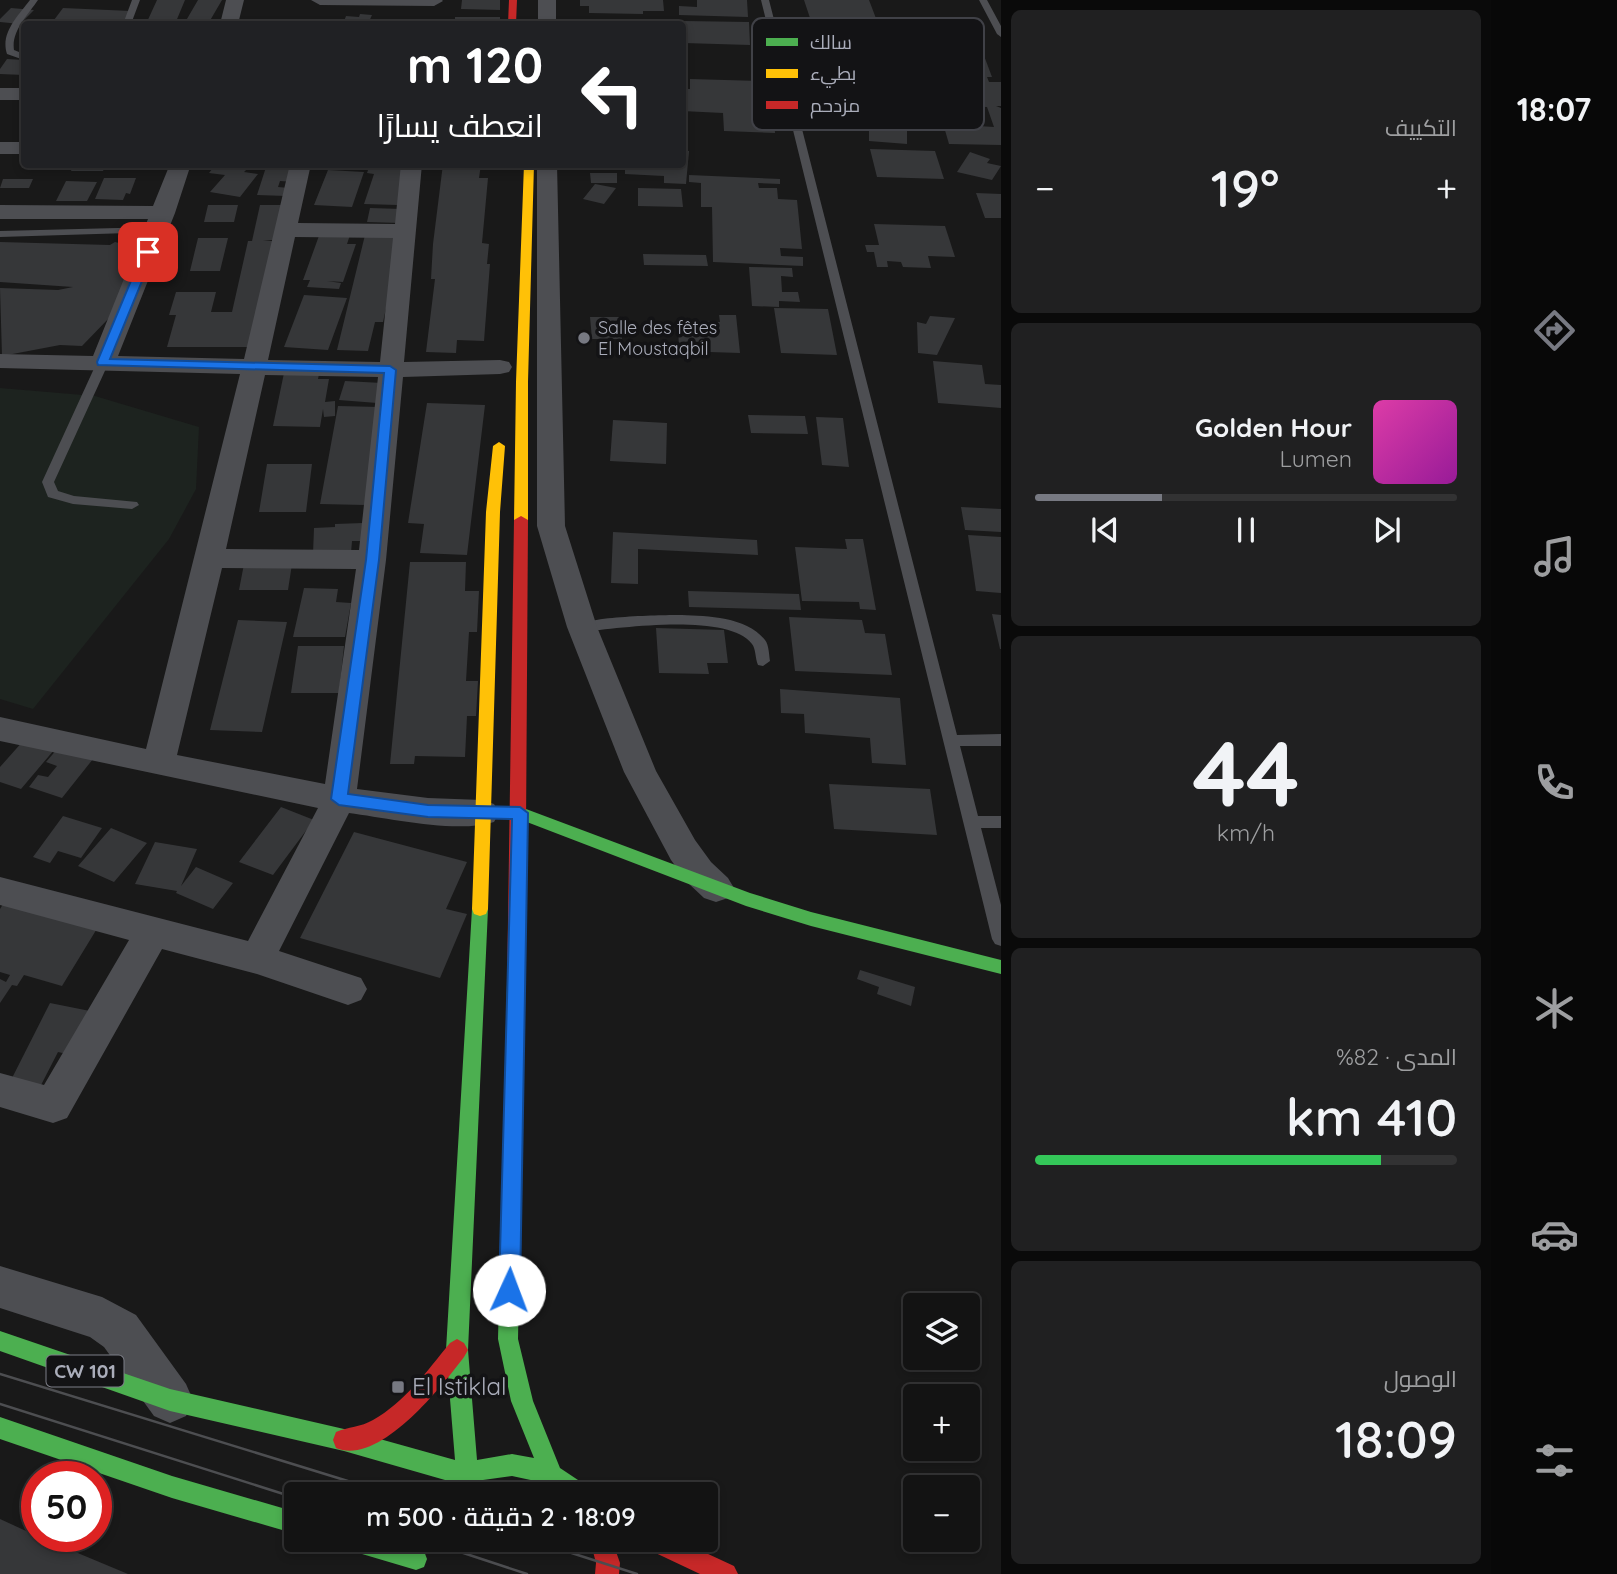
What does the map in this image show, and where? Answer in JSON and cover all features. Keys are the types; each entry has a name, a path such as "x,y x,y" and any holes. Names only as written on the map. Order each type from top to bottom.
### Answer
{"main road":[{"path":"512,21 513,0"},
{"path":"529,168 522,382 520,813 508,1339 522,1401 551,1473"},
{"path":"467,1475 457,1350 476,1014 494,512 500,427"},
{"path":"482,813 520,813 716,888 811,919 1001,967"},
{"name":"CW 101","path":"0,1341 170,1400"},
{"path":"344,1440 369,1436 403,1411 432,1382 457,1350"},
{"path":"170,1400 344,1440 467,1475"},
{"path":"13,1438 284,1519"},
{"path":"459,1482 467,1475 498,1465 512,1464 551,1473 563,1482"},
{"path":"380,1552 416,1567"},
{"path":"605,1552 608,1563 607,1574"},
{"path":"679,1552 726,1574"}],"street":[{"path":"230,21 235,0"},
{"path":"320,0 434,0 431,21"},
{"path":"547,0 547,21"},
{"path":"0,94 21,94"},
{"path":"0,148 21,148"},
{"path":"103,362 161,221 180,168"},
{"path":"159,764 210,558 300,168"},
{"path":"257,959 339,799 372,560 412,168"},
{"path":"547,168 551,526 582,626 640,772 664,819 691,861 716,888"},
{"path":"0,212 161,221"},
{"path":"287,230 404,231"},
{"path":"0,361 390,370 500,366"},
{"path":"210,558 372,560"},
{"path":"0,729 159,764 339,799 428,811 482,813"},
{"path":"0,891 152,934 257,959 348,989"},
{"path":"0,1090 54,1105 152,934"},
{"path":"0,1287 102,1319 120,1331 170,1400"}],"lane":[{"path":"21,56 10,52 7,44 9,36 34,0"},
{"path":"128,21 136,0"},
{"path":"765,0 770,18"},
{"path":"983,0 1001,34"},
{"path":"798,130 1001,939"},
{"path":"0,233 161,221"},
{"path":"103,362 48,482 53,494 73,500 132,505"},
{"path":"582,626 638,621 717,622 741,628 760,643 763,661"},
{"path":"951,741 1001,740"},
{"path":"972,822 1001,822"}],"shaded area":[{"path":"0,388 95,396 199,427 196,489 169,539 33,709 0,699"}],"building":[{"path":"157,0 185,0 176,21 147,21"},
{"path":"198,0 222,0 210,21 186,21"},
{"path":"462,0 500,0 500,10 461,9"},
{"path":"580,0 663,0 664,11 643,11 643,14 589,13 589,6 580,6"},
{"path":"697,0 747,0 748,17 679,15 679,6 697,7"},
{"path":"804,0 869,0 876,18 810,18"},
{"path":"11,8 34,10 20,24 0,22"},
{"path":"63,8 131,11 125,21 53,21"},
{"path":"360,14 372,15 369,21 344,21 346,16 359,17"},
{"path":"455,17 500,17 500,21 455,21"},
{"path":"686,21 749,22 750,45 686,43"},
{"path":"984,56 992,77 987,77 989,82 1001,82 1001,106 996,106 1001,108 1001,145 949,144 945,130 984,130 984,126 994,127 987,107 984,107"},
{"path":"7,59 21,60 21,75 0,74 0,69"},
{"path":"690,79 752,81 752,130 775,130 775,133 724,131 723,113 686,111 686,89 690,89"},
{"path":"869,130 907,130 907,144 869,141"},
{"path":"870,149 935,151 944,179 877,177"},
{"path":"686,151 689,151 686,184 664,183 664,176 625,174 625,168 686,168"},
{"path":"970,152 990,159 987,163 1001,166 992,180 957,172"},
{"path":"72,168 104,168 103,171 71,171"},
{"path":"213,168 248,168 244,172 258,174 240,197 210,192 225,175 209,173"},
{"path":"266,168 299,168 295,182 280,181 278,187 289,188 286,196 257,195"},
{"path":"369,168 408,168 397,205 364,204 374,174 367,173"},
{"path":"442,168 480,168 479,178 488,178 482,243 489,244 487,264 490,264 484,341 457,340 456,353 426,352 435,279 431,279"},
{"path":"328,170 364,172 352,207 314,205"},
{"path":"590,173 617,173 617,183 591,183"},
{"path":"689,175 780,179 780,184 758,183 759,188 777,188 778,199 797,200 802,249 780,248 781,256 803,257 803,266 713,262 712,207 701,207 701,183 689,182"},
{"path":"104,178 136,178 130,194 126,193 123,200 95,199"},
{"path":"3,179 33,179 29,188 0,188"},
{"path":"66,181 97,182 87,201 56,201"},
{"path":"595,184 616,188 604,204 583,199"},
{"path":"638,188 681,189 683,207 638,206"},
{"path":"976,193 1001,194 1001,218 985,218"},
{"path":"208,205 238,205 234,222 204,222"},
{"path":"260,205 286,205 280,240 263,240 280,242 253,347 167,347 176,315 169,315 176,292 216,292 211,312 232,312 248,241 252,241"},
{"path":"370,208 402,209 400,223 367,222"},
{"path":"874,224 945,226 955,257 928,256 931,268 903,267 901,262 887,261 888,267 877,267 874,252 867,252 865,245 879,245"},
{"path":"320,233 350,235 347,244 356,244 343,282 327,281 341,283 339,289 307,287 310,280 303,280"},
{"path":"365,235 398,236 397,259 383,322 375,322 368,351 337,350"},
{"path":"198,238 228,238 220,271 190,271"},
{"path":"0,242 110,245 115,242 132,246 130,250 134,260 111,316 82,346 60,345 2,356 0,288 58,290 73,287 0,282"},
{"path":"643,254 706,255 708,266 644,265"},
{"path":"749,267 792,268 793,277 781,276 782,292 798,292 800,302 779,301 779,307 752,306"},
{"path":"304,295 347,298 328,350 284,347"},
{"path":"774,308 828,309 837,355 781,353"},
{"path":"719,315 736,315 740,353 679,351 678,321 720,322"},
{"path":"930,316 955,318 937,355 918,353 917,322 926,324"},
{"path":"590,317 620,317 622,339 592,339"},
{"path":"933,361 982,365 985,384 1001,385 1001,408 938,403"},
{"path":"284,373 319,374 318,379 329,379 325,402 335,401 335,416 324,417 323,409 320,427 273,426"},
{"path":"345,381 382,383 377,403 339,400"},
{"path":"427,403 485,405 467,555 420,553 424,524 408,523"},
{"path":"338,406 379,407 365,505 320,504"},
{"path":"748,415 805,416 808,434 751,433"},
{"path":"816,417 843,418 849,467 822,465"},
{"path":"613,420 667,423 666,464 610,461"},
{"path":"267,464 312,464 306,512 259,512"},
{"path":"961,507 1001,509 1001,532 965,530"},
{"path":"363,523 363,541 352,541 351,553 313,554 314,528"},
{"path":"613,532 757,540 758,555 638,549 638,584 611,583"},
{"path":"968,535 1001,537 1001,593 976,591"},
{"path":"845,539 863,539 876,610 860,609 859,602 802,601 795,547 847,549"},
{"path":"410,562 466,562 465,591 479,591 477,632 469,632 466,681 478,681 476,716 467,716 465,757 415,756 414,764 390,764"},
{"path":"244,564 292,564 288,590 239,590"},
{"path":"304,588 338,589 336,602 351,603 345,637 293,637"},
{"path":"688,591 799,594 801,610 689,607"},
{"path":"992,614 1001,615 1001,649 1000,649"},
{"path":"789,617 862,620 865,633 885,634 892,675 795,671"},
{"path":"238,620 287,622 262,732 210,730"},
{"path":"656,628 724,630 728,663 707,663 709,674 659,673"},
{"path":"298,646 344,646 339,693 291,693"},
{"path":"780,689 900,698 906,765 872,763 870,738 805,733 804,714 781,713"},
{"path":"24,740 54,750 21,789 0,782 0,767"},
{"path":"58,748 93,759 62,798 29,787 38,775 48,777 57,766 46,762"},
{"path":"829,784 930,789 937,835 834,829"},
{"path":"281,807 314,820 273,875 239,862"},
{"path":"63,816 102,828 81,858 58,851 50,863 33,857"},
{"path":"111,828 147,843 114,882 78,866"},
{"path":"354,832 467,862 446,909 467,914 440,978 300,938"},
{"path":"155,842 197,849 181,886 196,867 233,883 213,909 176,893 177,891 135,884"},
{"path":"5,901 98,927 62,986 24,975 17,986 12,985 0,1003 0,979 6,982 10,975 0,972 0,909"},
{"path":"860,970 915,987 911,1006 877,994 879,987 857,979"},
{"path":"50,1003 100,1013 80,1057 58,1052 39,1089 10,1082"},
{"path":"0,1519 21,1529 21,1552 75,1552 128,1574 0,1574"}],"tram line":[{"path":"0,1374 351,1482"},
{"path":"0,1404 284,1494"},
{"path":"460,1552 527,1574"},
{"path":"568,1552 637,1574"}],"traffic: fast":[{"path":"496,813 520,813 746,899 811,919 1001,967"},
{"path":"467,1475 457,1350 480,909"},
{"path":"516,985 508,1339 522,1401 551,1473"},
{"path":"0,1341 170,1400 344,1440 467,1475"},
{"path":"0,1428 172,1487 284,1520"},
{"path":"459,1482 482,1469 512,1465 541,1471 562,1482"},
{"path":"392,1552 416,1559"}],"traffic: slow":[{"path":"521,520 529,168"},
{"path":"480,909 493,512 499,446"}],"traffic: jam":[{"path":"512,21 513,0"},
{"path":"516,985 521,520"},
{"path":"344,1440 379,1429 394,1419 422,1393 457,1350"},
{"path":"605,1552 608,1563 607,1574"},
{"path":"679,1552 726,1574"}],"place":[{"name":"Salle des fêtes El Moustaqbil","path":"584,338"},
{"name":"El Istiklal","path":"398,1387"}],"route":[{"path":"148,252 103,362 390,370 372,560 339,799 428,811 520,813 509,1290"}]}
